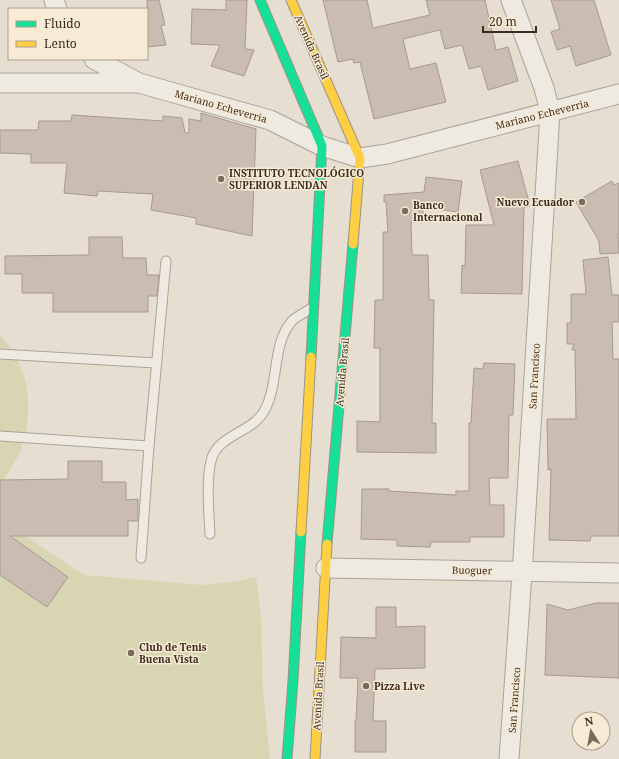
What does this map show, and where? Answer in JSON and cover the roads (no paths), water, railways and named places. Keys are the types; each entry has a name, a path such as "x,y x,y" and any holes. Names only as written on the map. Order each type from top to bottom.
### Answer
{"street":[{"path":"260,0 322,146 293,681 287,759"},
{"name":"Avenida Brasil","path":"291,0 360,158 326,568 315,759"},
{"name":"San Francisco","path":"510,759 550,112 544,88 511,0"},
{"path":"96,60 139,83"},
{"name":"Mariano Echeverria","path":"0,83 139,83 270,120 322,146 360,158 387,154 619,94"},
{"name":"Buoguer","path":"326,568 619,573"}],"lane":[{"path":"141,558 149,446 166,261"},
{"path":"210,534 209,475 211,461 216,449 229,437 248,427 262,414 270,400 285,330 293,320 314,308"},
{"path":"0,354 156,363"},
{"path":"0,436 149,446"}],"place":[{"name":"INSTITUTO TECNOLÓGICO SUPERIOR LENDAN","path":"221,179"},
{"name":"Nuevo Ecuador","path":"582,202"},
{"name":"Banco Internacional","path":"405,211"},
{"name":"Club de Tenis Buena Vista","path":"131,653"},
{"name":"Pizza Live","path":"366,686"}]}
